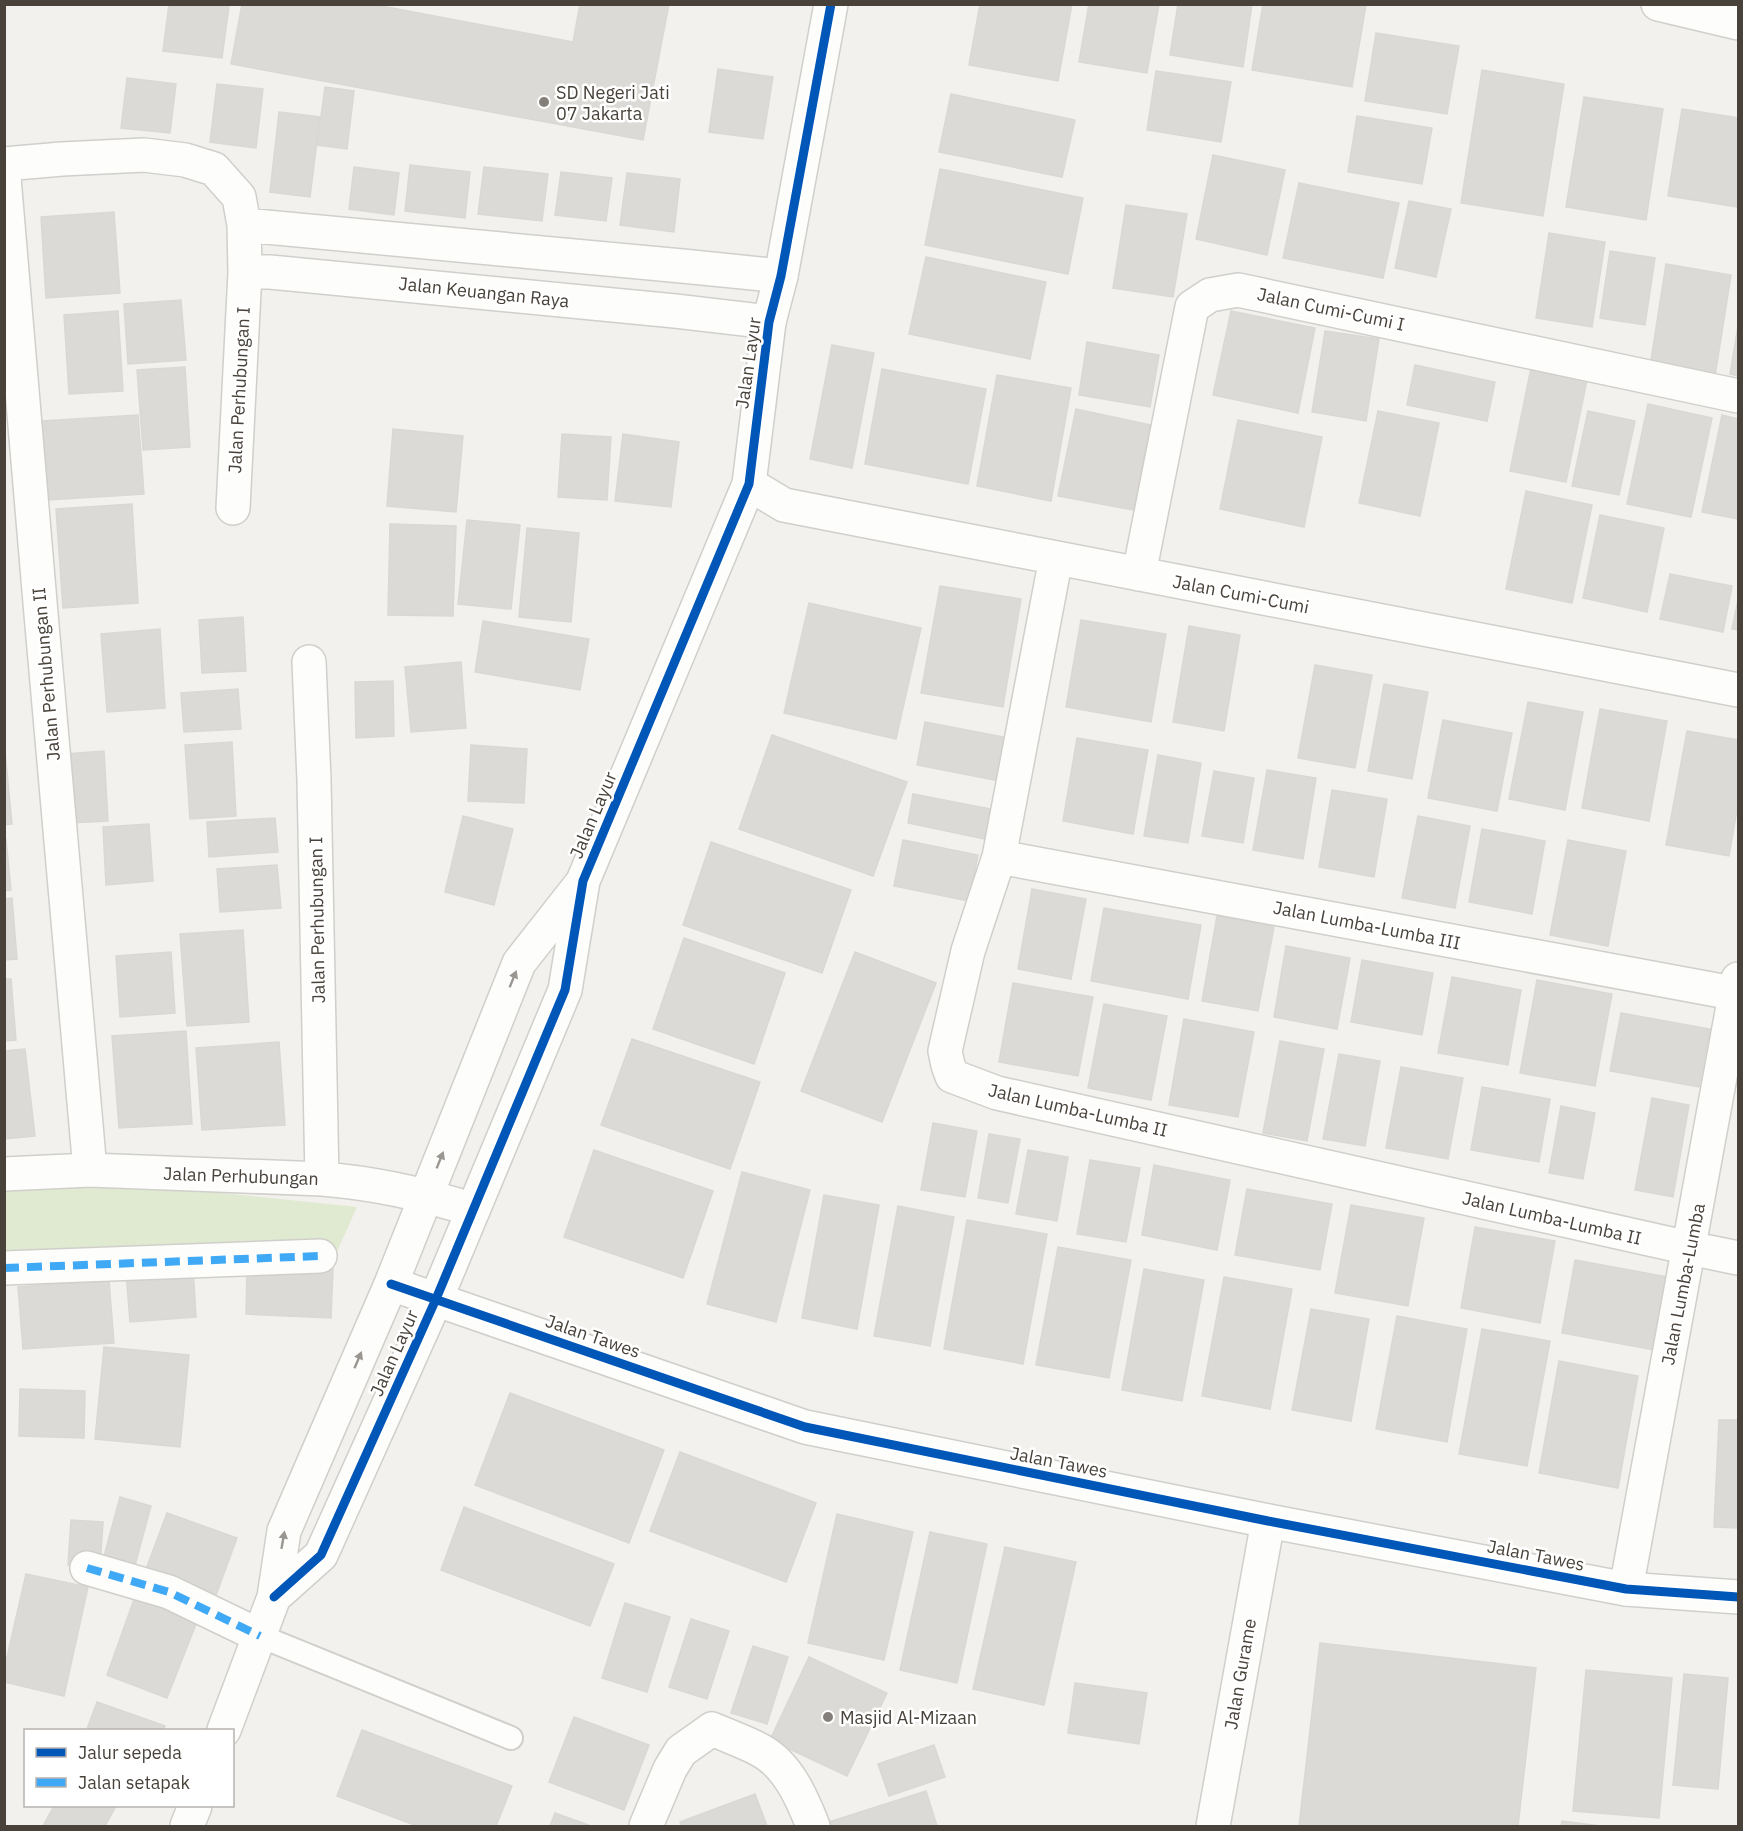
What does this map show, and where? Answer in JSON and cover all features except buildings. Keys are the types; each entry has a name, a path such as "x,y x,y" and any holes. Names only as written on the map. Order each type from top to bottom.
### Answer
{"street":[{"name":"Jalan Layur","path":"274,1597 321,1555 436,1299 565,990 584,881 749,484 769,322 781,276 831,4"},
{"path":"1658,4 1738,23"},
{"path":"4,164 144,155 186,160 214,169 239,197 244,225 245,272"},
{"name":"Jalan Perhubungan II","path":"4,178 90,1170"},
{"path":"244,225 781,276"},
{"name":"Jalan Keuangan Raya","path":"245,272 282,273 769,322"},
{"name":"Jalan Perhubungan I","path":"233,508 245,272"},
{"name":"Jalan Cumi-Cumi I","path":"1139,574 1192,307 1210,295 1238,290 1738,396"},
{"name":"Jalan Cumi-Cumi","path":"749,484 784,505 1738,690"},
{"name":"Jalan Lumba-Lumba II","path":"1056,558 999,856 968,951 945,1051 952,1076 997,1093 1689,1248"},
{"name":"Jalan Perhubungan I","path":"309,662 315,792 322,1179"},
{"name":"Jalan Lumba-Lumba III","path":"999,856 1738,989"},
{"name":"Jalan Layur","path":"225,1729 274,1597 284,1531 391,1284 519,963 584,881"},
{"name":"Jalan Lumba-Lumba","path":"1626,1588 1738,989"},
{"name":"Jalan Perhubungan","path":"4,1174 90,1170 322,1179 356,1182 426,1195 473,1210"},
{"path":"1689,1248 1738,1258"},
{"path":"4,1268 320,1256"},
{"name":"Jalan Tawes","path":"391,1284 805,1427 1268,1521 1626,1588 1738,1597"},
{"name":"Jalan Gurame","path":"1213,1827 1268,1521"},
{"path":"87,1568 169,1592 260,1636"},
{"path":"646,1827 670,1769 681,1751 712,1729 762,1751 784,1770 802,1798 813,1827"},
{"path":"187,1827 195,1807"}],"lane":[{"path":"260,1636 511,1738"}],"green space":[{"path":"60,1176 357,1207 331,1265 5,1260 5,1181"}],"marked path":[{"path":"4,1268 320,1256"},
{"path":"87,1568 169,1592 260,1636"}],"cycle path":[{"path":"274,1597 321,1555 436,1299 565,990 583,881 749,484 769,322 781,276 831,4"},
{"path":"391,1284 805,1427 1268,1521 1626,1589 1738,1597"}],"place":[{"name":"SD Negeri Jati 07 Jakarta","path":"544,102"},
{"name":"Masjid Al-Mizaan","path":"828,1717"}]}
